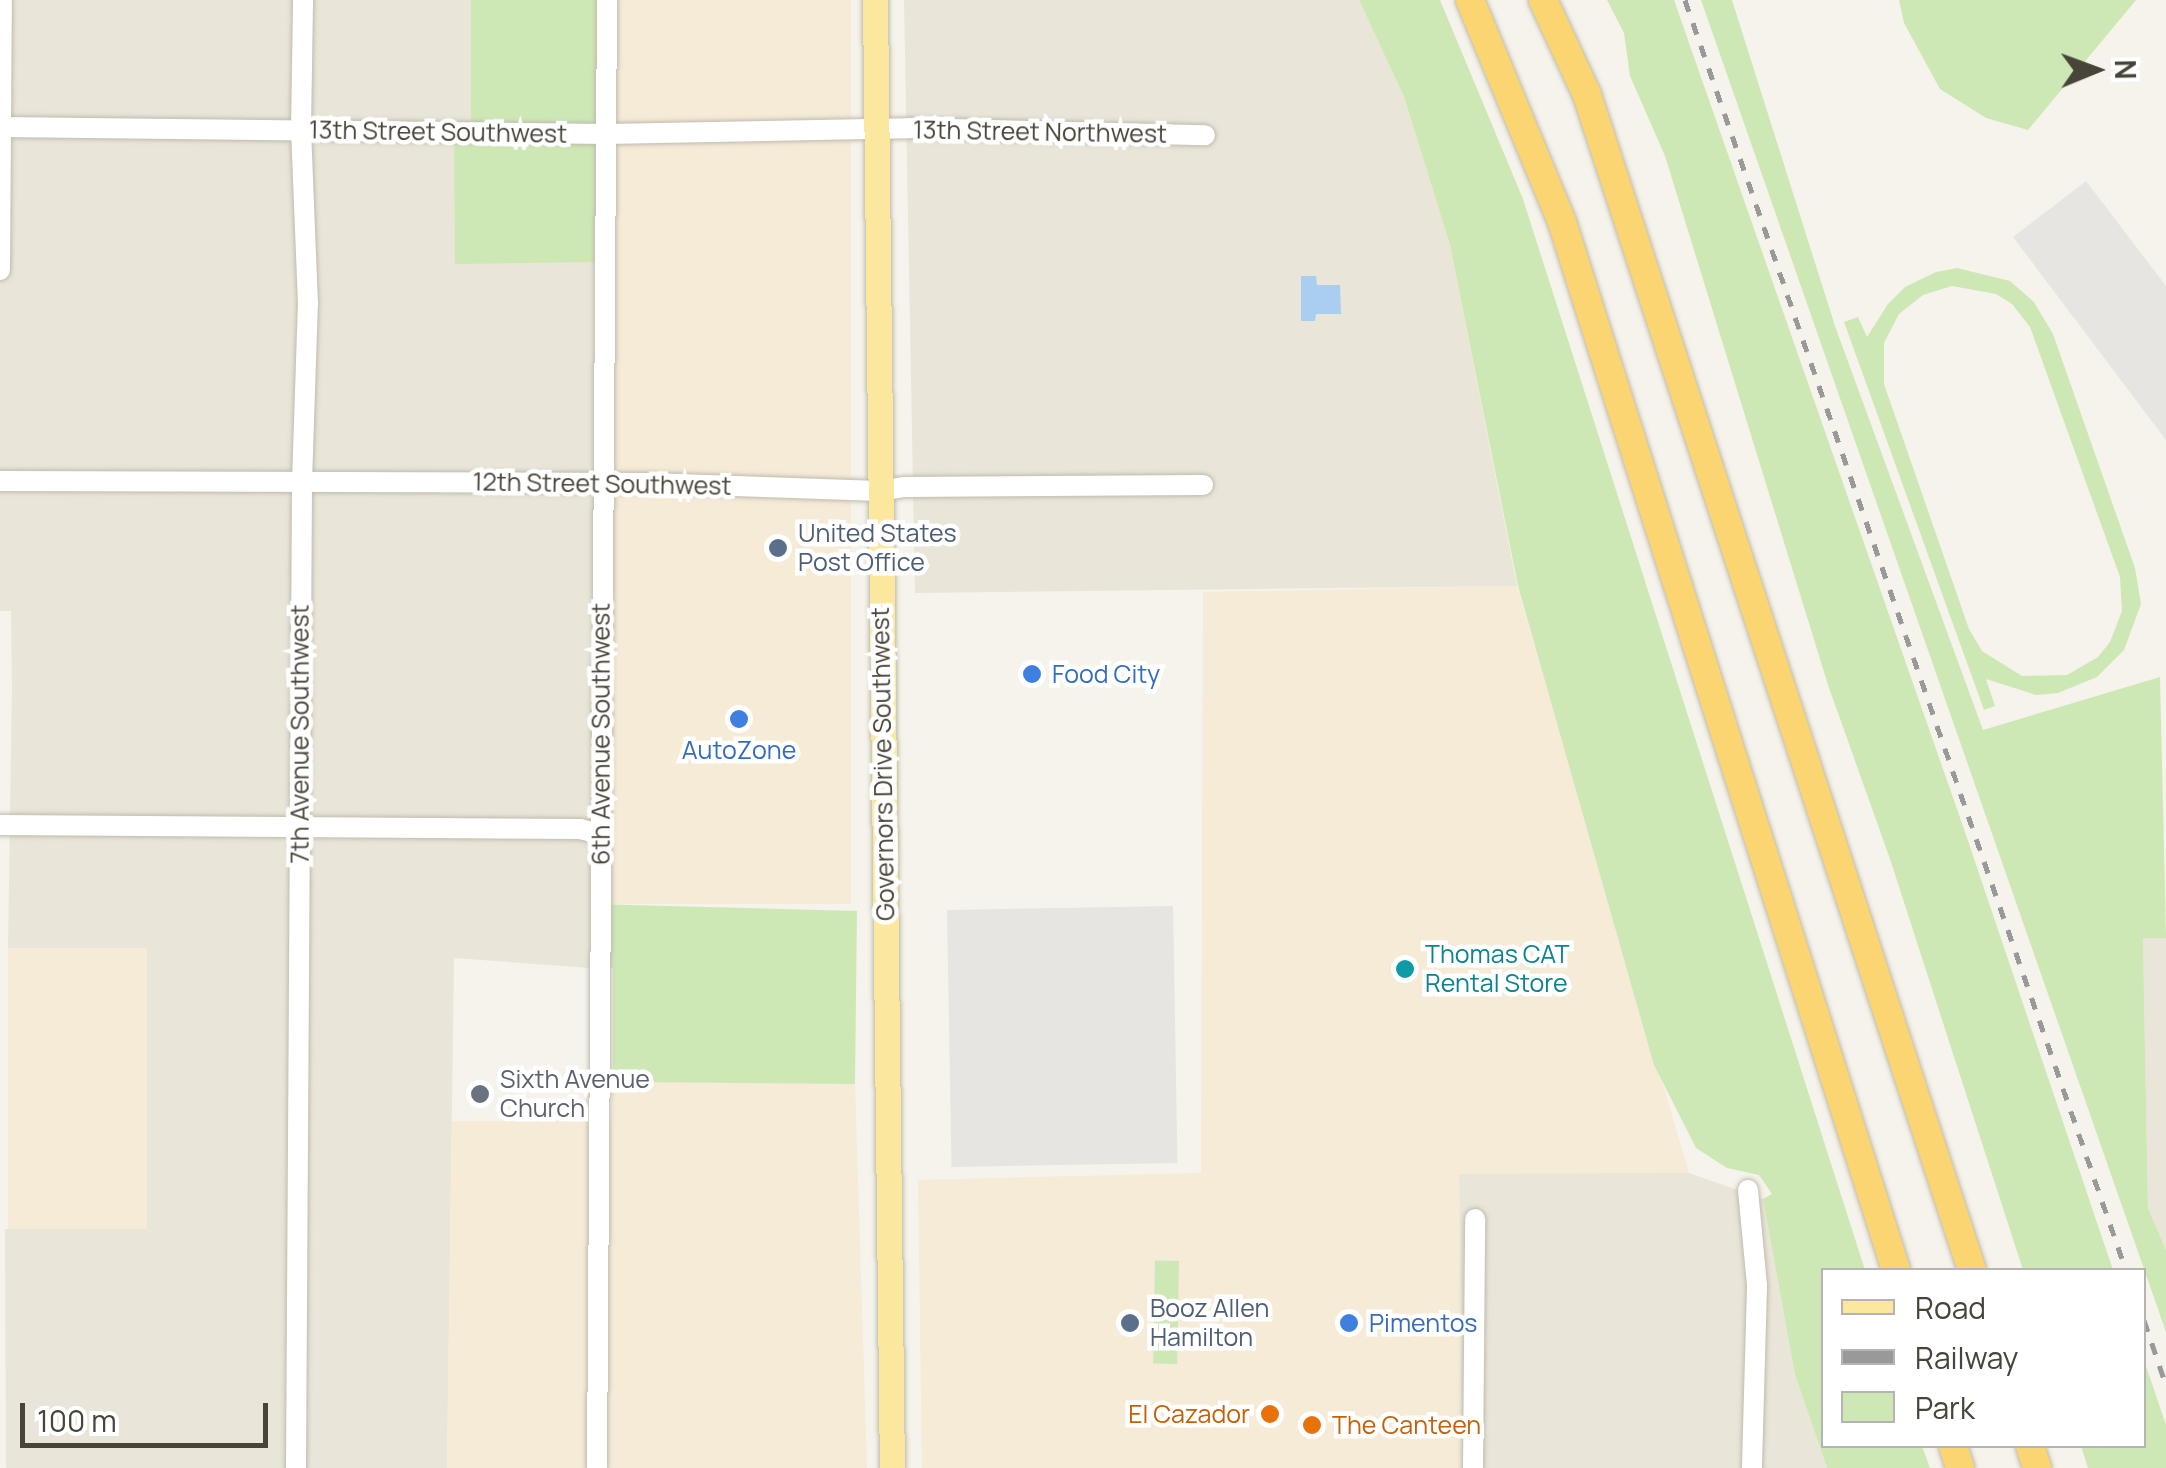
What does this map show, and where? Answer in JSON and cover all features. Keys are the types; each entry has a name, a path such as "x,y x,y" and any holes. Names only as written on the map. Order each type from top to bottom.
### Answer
{"highway":[{"path":"1470,0 1562,222 1895,1268"},
{"path":"1542,0 1587,95"},
{"path":"1554,0 1705,445 1848,898 1971,1268"}],"main road":[{"name":"Governors Drive Southwest","path":"875,0 892,1468"}],"street":[{"path":"0,270 2,0"},
{"name":"7th Avenue Southwest","path":"296,1468 302,482 308,304 301,130 303,0"},
{"name":"6th Avenue Southwest","path":"596,1468 607,0"},
{"name":"13th Street Southwest","path":"1,127 607,134 876,132"},
{"name":"13th Street Northwest","path":"876,132 909,128 1205,135"},
{"name":"12th Street Southwest","path":"0,481 602,483 879,492 905,487 1203,484"},
{"path":"0,825 580,829 600,834"},
{"path":"1748,1190 1757,1286 1752,1468"},
{"path":"1473,1468 1475,1220"}],"shaded area":[{"path":"0,0 471,0 471,131 597,262 590,968 454,958 447,1468 6,1468 5,1229 147,1228 147,949 8,949 12,686 11,611 0,611"},
{"path":"600,0 851,0 851,904 600,904"},
{"path":"904,0 1359,0 1404,97 1450,245 1517,586 915,593"},
{"path":"2086,181 2166,286 2166,440 2013,237"},
{"path":"1517,586 1689,1173 1459,1174 1462,1468 922,1468 918,1180 1201,1173 1203,592"},
{"path":"1173,906 1177,1163 952,1167 947,910"},
{"path":"2143,938 2166,938 2166,1250 2148,1208"},
{"path":"8,948 147,948 147,1229 8,1229"},
{"path":"613,1082 855,1084 867,1468 447,1468 452,1121 611,1121"},
{"path":"1459,1173 1689,1173 1763,1199 1795,1375 1827,1468 1462,1468"}],"green space":[{"path":"471,0 600,0 597,262 455,264 454,131 471,131"},
{"path":"1359,0 1440,0 1523,199 1864,1268 1821,1268 1821,1448 1923,1448 1930,1468 1827,1468 1795,1375 1763,1199 1772,1194 1759,1175 1727,1168 1696,1148 1654,1065 1518,586 1450,245 1404,97"},
{"path":"1607,0 1674,0 1964,829 2112,1268 2022,1268 1890,859 1828,685 1665,156 1630,76 1624,33"},
{"path":"1701,0 1732,0 1835,326 1983,730 2160,677 2166,938 2143,938 2148,1208 2166,1250 2166,1332"},
{"path":"1899,0 2136,0 2028,130 1986,118 1940,89 1904,23"},
{"path":"1957,268 2010,281 2034,302 2053,334 2135,568 2141,604 2124,650 2097,677 2058,693 2036,695 1986,679 1995,706 1984,710 1844,322 1858,317 1867,337 1888,304 1905,287 1936,272","holes":["1952,286 1996,294 2012,304 2030,327 2120,577 2122,611 2110,642 2098,657 2067,675 2022,676 1982,651 1969,629 1884,384 1884,343 1899,314 1923,295"]},
{"path":"591,904 857,911 855,1084 613,1082 613,968 590,968"},
{"path":"1155,1261 1179,1261 1177,1364 1153,1364"},
{"path":"2146,1366 2166,1425 2166,1468 2088,1468 2082,1448 2146,1448"}],"water":[{"path":"1301,276 1316,276 1317,285 1340,285 1341,314 1316,314 1315,321 1301,321"}],"railway":[{"path":"1685,0 2125,1268"},
{"path":"2146,1326 2166,1385"}],"place":[{"name":"United States Post Office","path":"778,548"},
{"name":"Food City","path":"1032,674"},
{"name":"AutoZone","path":"739,719"},
{"name":"Thomas CAT Rental Store","path":"1405,969"},
{"name":"Sixth Avenue Church","path":"480,1094"},
{"name":"Booz Allen Hamilton","path":"1130,1323"},
{"name":"Pimentos","path":"1349,1323"},
{"name":"El Cazador","path":"1270,1414"},
{"name":"The Canteen","path":"1312,1425"}]}
